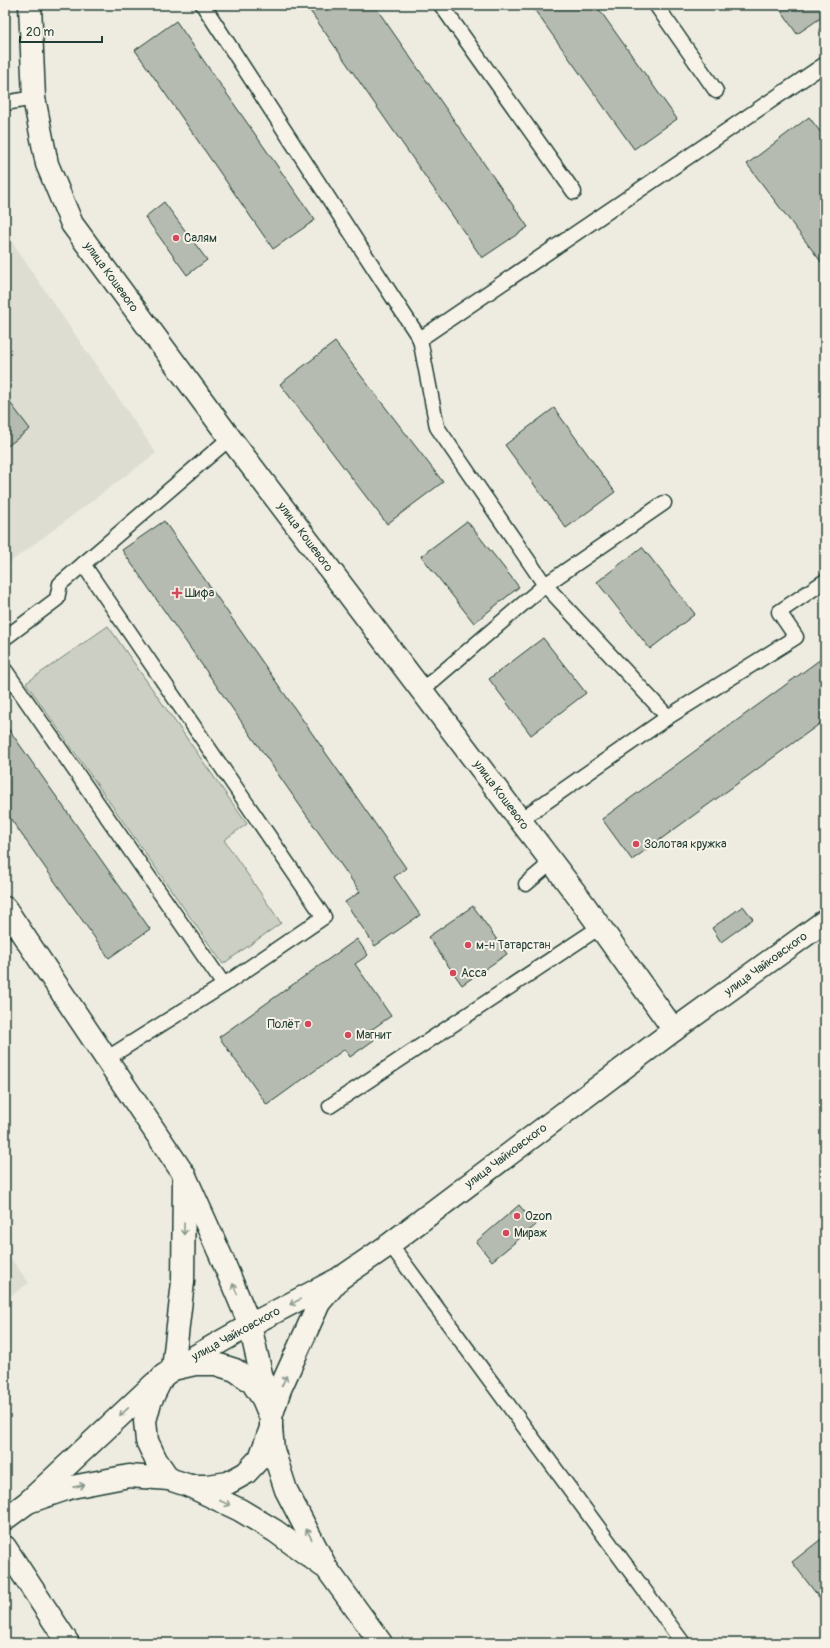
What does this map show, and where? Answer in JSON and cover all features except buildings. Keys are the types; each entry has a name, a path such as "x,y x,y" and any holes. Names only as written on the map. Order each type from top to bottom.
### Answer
{"street":[{"name":"улица Кошевого","path":"30,5 34,98 47,164 72,224 230,438 552,862 674,1030"},
{"path":"5,908 184,1176 220,1254 250,1325 271,1423 273,1450 286,1490 327,1569 381,1643"},
{"name":"улица Чайковского","path":"5,1519 28,1502 168,1372 250,1325 342,1277 390,1244 674,1030 825,921"},
{"path":"169,1479 156,1460 147,1441 145,1421 150,1402 168,1372 183,1282 184,1176"},
{"path":"190,1486 208,1486 228,1483 246,1473 260,1458 280,1389 319,1303 342,1277"},
{"path":"168,1372 195,1364 216,1364 235,1370 252,1382 263,1399 271,1423"},
{"path":"28,1502 72,1487 128,1476 169,1479 190,1486 252,1517 275,1531 327,1569"},
{"path":"5,1547 68,1643"}],"lane":[{"path":"203,5 420,338 437,427 545,585 668,717"},
{"path":"441,5 574,192"},
{"path":"656,5 716,91"},
{"path":"420,338 825,64"},
{"path":"5,103 34,98"},
{"path":"5,638 57,599 60,584 230,438"},
{"path":"422,690 545,585 664,502"},
{"path":"83,564 324,917 224,985 106,1059"},
{"path":"520,820 668,717 796,637 779,612 825,581"},
{"path":"5,670 224,985"},
{"path":"526,884 552,862"},
{"path":"330,1106 600,927"},
{"path":"390,1244 683,1643"}],"shaded area":[{"path":"5,232 156,453 5,566"},
{"path":"108,626 247,824 224,840 281,923 223,964 26,683"},
{"path":"5,1251 29,1283 5,1300"}],"place":[{"name":"Салям","path":"176,238"},
{"name":"Шифа","path":"177,593"},
{"name":"Золотая кружка","path":"636,844"},
{"name":"м-н Татарстан","path":"468,945"},
{"name":"Acca","path":"453,973"},
{"name":"Полёт","path":"308,1024"},
{"name":"Магнит","path":"348,1035"},
{"name":"Ozon","path":"517,1216"},
{"name":"Мираж","path":"506,1233"}]}
